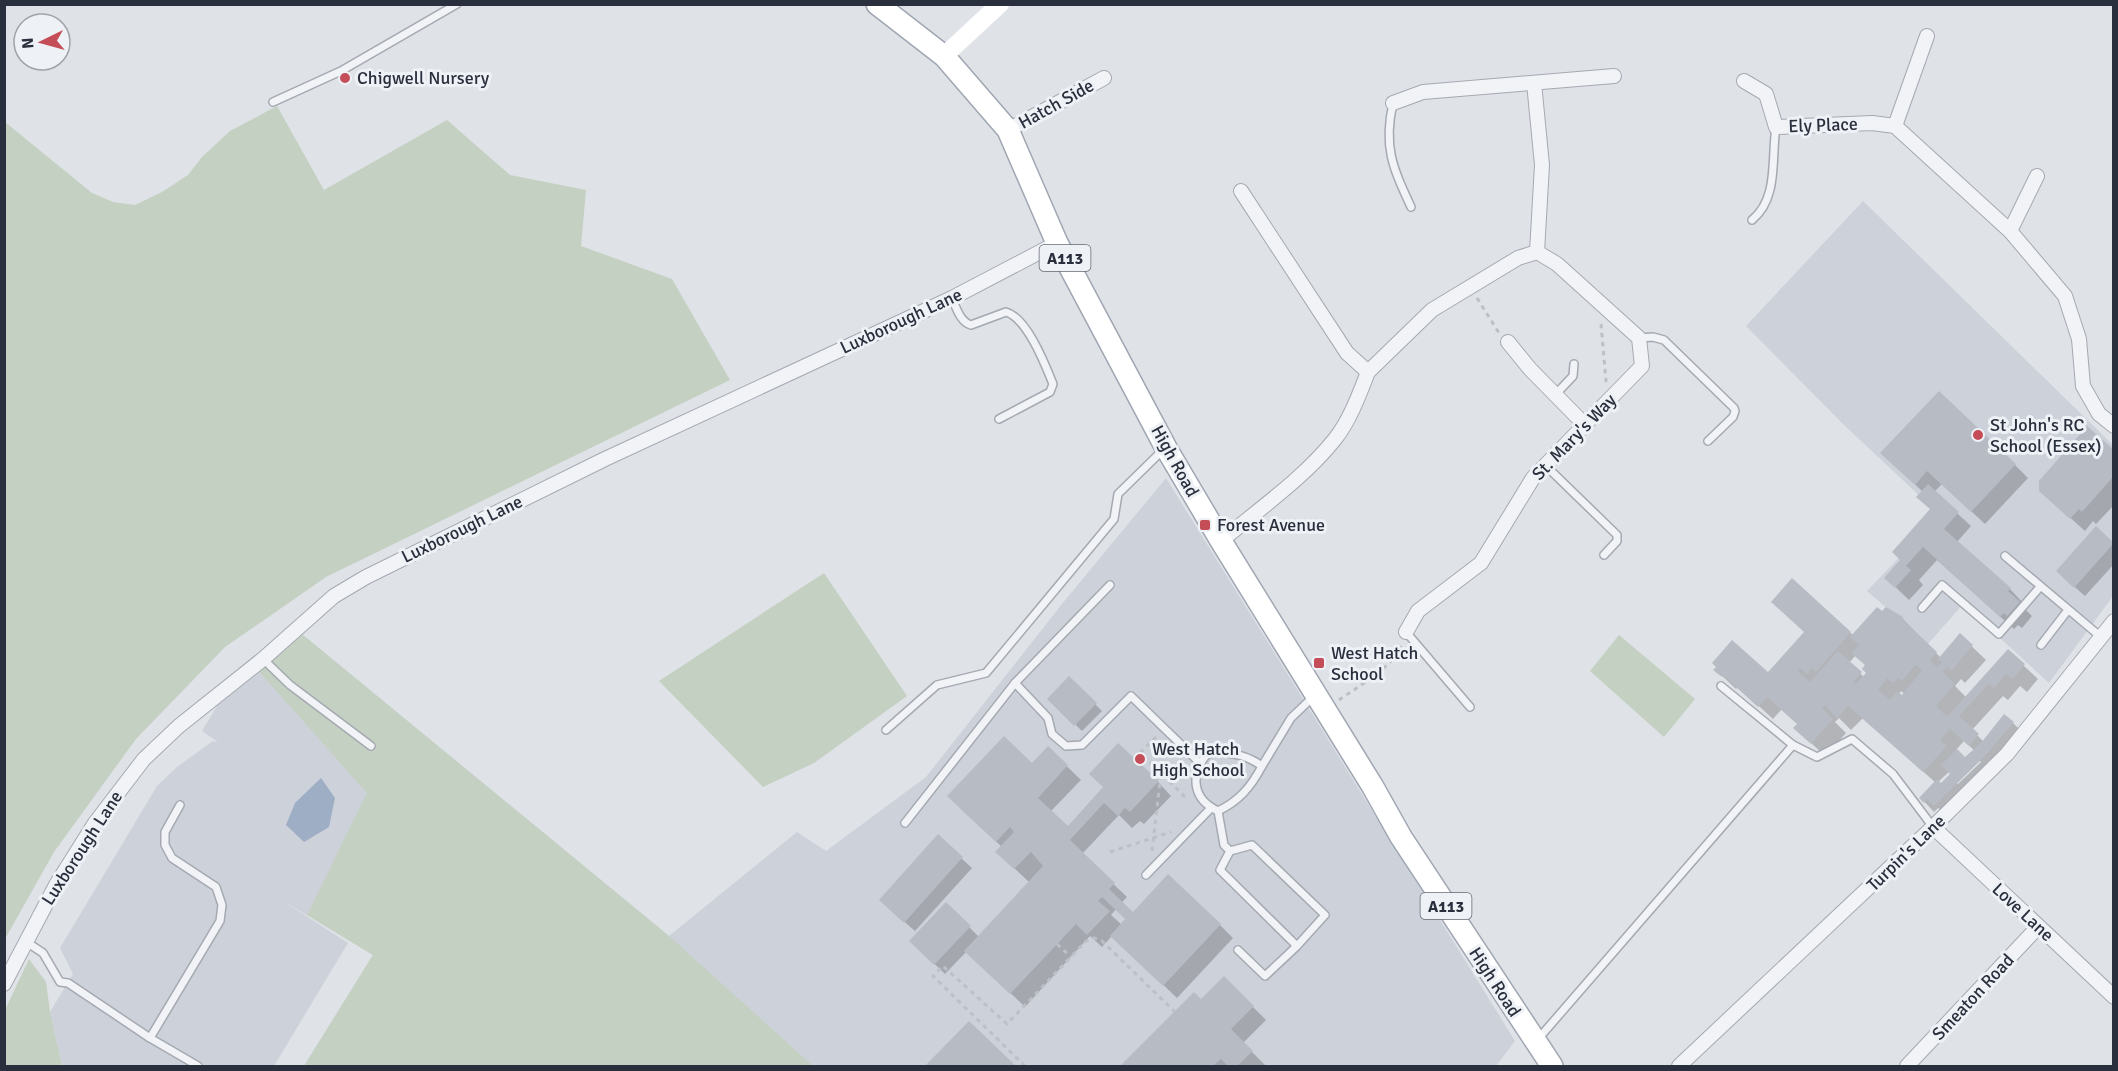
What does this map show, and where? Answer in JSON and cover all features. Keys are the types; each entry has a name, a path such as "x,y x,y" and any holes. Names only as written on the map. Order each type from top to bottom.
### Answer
{"main road":[{"name":"High Road","path":"877,4 944,56 1008,130 1058,243 1166,448 1401,837 1535,1042"},
{"name":"A113","path":"1535,1042 1552,1066"}],"street":[{"path":"944,56 1000,4"},
{"path":"1927,36 1895,126 2010,231 2065,296 2079,339 2084,386 2099,414 2114,426"},
{"path":"1393,103 1423,92 1614,76"},
{"name":"Hatch Side","path":"1008,130 1104,78"},
{"name":"Ely Place","path":"1744,81 1766,94 1776,127 1872,123 1895,126"},
{"path":"1534,83 1542,165 1537,252"},
{"path":"2010,231 2037,176"},
{"path":"1241,191 1347,353 1368,372"},
{"name":"Luxborough Lane","path":"4,984 56,885 95,823 144,759 178,726 263,660 334,596 366,577 605,459 952,297 1058,243"},
{"path":"1221,541 1316,461 1337,438 1357,402 1368,372 1432,310 1518,258 1537,252 1557,264 1639,338"},
{"name":"St. Mary's Way","path":"1406,632 1418,611 1481,563 1533,478 1642,366 1639,338"},
{"path":"1508,342 1530,369 1585,425"},
{"name":"Turpin's Lane","path":"1679,1066 1933,827 2007,754 2114,621"},
{"name":"Love Lane","path":"1933,827 2114,997"},
{"name":"Smeaton Road","path":"1907,1066 2038,927"}],"lane":[{"path":"273,102 341,72 457,4"},
{"path":"1393,103 1388,124 1389,147 1393,166 1411,207"},
{"path":"1752,220 1761,213 1768,198 1776,127"},
{"path":"952,297 967,324 971,325 1006,312 1016,316 1025,328 1053,384 1050,392 999,419"},
{"path":"1639,338 1653,337 1664,340 1734,408 1736,411 1733,417 1708,441"},
{"path":"1555,395 1573,376 1574,364"},
{"path":"886,730 937,685 986,673 1114,519 1118,494 1166,448"},
{"path":"1545,465 1617,536 1617,541 1604,555"},
{"path":"2006,556 2101,637"},
{"path":"905,823 1015,683 1110,585"},
{"path":"1923,608 1942,585 1999,634 2040,587"},
{"path":"2041,645 2068,610"},
{"path":"1406,632 1470,707"},
{"path":"263,660 290,685 371,746"},
{"path":"1015,683 1048,718 1052,734 1066,746 1083,745 1131,696 1200,763"},
{"path":"1721,686 1793,746 1817,757 1852,739 1893,774 1933,827"},
{"path":"1148,873 1203,816 1227,807 1246,792 1291,718 1321,702"},
{"path":"1535,1042 1793,746"},
{"path":"1230,851 1224,845 1214,810 1202,801 1198,792 1196,773 1207,754 1219,752 1240,754 1262,766"},
{"path":"150,1038 220,921 222,905 216,887 171,858 165,845 165,832 180,805"},
{"path":"1238,950 1264,976 1297,946 1325,915 1252,845 1230,851 1220,870 1297,946"},
{"path":"25,941 43,953 60,982 68,982 150,1038 198,1066"}],"path":[{"path":"1470,287 1503,340 1508,342"},
{"path":"1602,305 1599,309 1606,381 1618,392"},
{"path":"1321,702 1382,668 1398,653 1406,632"},
{"path":"1165,729 1140,753 1203,816"},
{"path":"1148,873 1161,773"},
{"path":"1110,852 1154,839 1198,822"},
{"path":"1025,1066 933,976 944,966 1007,1024 1086,941 1094,938 1102,941 1175,1012"},
{"path":"1057,944 1071,957"}],"shaded area":[{"name":"St John's RC School (Essex)","path":"1863,201 2113,445 2113,596 2049,683 1963,604 1928,644 1867,591 1940,515 1843,424 1746,326"},
{"name":"West Hatch High School","path":"1166,478 1515,1041 1496,1066 304,1066 373,955 280,899 348,943 274,1066 62,1066 50,1012 73,974 60,948 157,786 177,767 213,741 218,742 202,731 228,688 303,635 669,936 797,832 826,851 926,777 1062,604"}],"green space":[{"path":"277,106 324,190 447,120 510,175 586,190 581,246 672,279 730,380 326,577 225,647 136,739 54,852 5,939 5,122 92,193 113,202 135,205 162,192 188,175 202,157 230,131"},
{"path":"824,573 907,696 814,763 763,787 659,681"},
{"path":"303,635 669,936 813,1066 304,1066 373,955 307,915 367,793 256,668"},
{"path":"1619,635 1695,699 1664,737 1590,671"},
{"path":"29,959 46,982 62,1066 5,1066 5,1010"}],"water":[{"path":"321,778 335,798 329,827 304,842 286,825 295,803"}],"building":[{"path":"1939,391 2016,464 1971,512 1927,471 1915,485 1880,453"},
{"path":"2087,426 2114,450 2114,476 2082,512 2079,509 2070,519 2039,491 2039,481"},
{"path":"1928,484 1959,512 1944,529 2011,588 2008,591 2020,602 2007,616 2004,613 2000,617 1923,547 1906,566 1911,570 1895,588 1884,578 1900,560 1892,552 1930,509 1916,497"},
{"path":"2096,526 2114,543 2074,588 2056,571"},
{"path":"1792,578 1851,632 1816,672 1812,668 1807,674 1800,668 1797,671 1810,682 1838,651 1862,672 1853,682 1856,684 1866,673 1862,669 1865,665 1851,653 1859,645 1850,637 1877,607 1882,611 1886,607 1903,617 1902,619 1937,652 1930,661 1937,667 1942,662 1938,659 1960,633 1973,645 1951,671 1947,667 1942,672 1955,684 1936,706 1947,717 2008,649 2025,664 2013,679 2006,674 1994,688 1989,684 1959,716 1979,734 1969,746 1950,729 1940,740 1947,746 1923,772 1848,706 1837,718 1825,705 1822,708 1833,719 1811,744 1793,728 1797,724 1767,697 1758,707 1723,675 1722,677 1713,670 1716,667 1712,663 1732,640 1768,672 1804,632 1771,602","holes":["1915,665 1922,670 1902,695 1897,691 1890,700 1878,690 1887,678 1893,683 1898,678 1902,681"]},
{"path":"1069,676 1097,703 1074,726 1047,699"},
{"path":"2004,714 2014,722 1985,756 1934,806 1927,799 1924,803 1919,798 1937,779 1941,783 1950,774 1941,765 1957,749 1965,757 1981,743"},
{"path":"1004,736 1032,763 1048,746 1068,765 1038,798 1068,826 1103,787 1089,774 1118,743 1159,781 1130,812 1125,808 1118,816 1104,803 1070,840 1115,883 1109,889 1133,912 1168,874 1221,924 1163,986 1110,936 1125,919 1102,897 1098,901 1110,911 1087,935 1076,924 1010,994 964,951 1043,866 1031,852 1014,869 995,852 1014,832 1010,827 996,842 947,796"},
{"path":"938,834 963,857 904,923 879,900"},
{"path":"946,902 971,926 934,965 909,941"},
{"path":"1224,976 1254,1006 1231,1029 1253,1051 1237,1066 1228,1066 1221,1059 1213,1066 1120,1066 1194,992 1201,999"},
{"path":"969,1021 1016,1066 925,1066"}],"place":[{"name":"Chigwell Nursery","path":"345,78"},
{"name":"St John's RC School (Essex)","path":"1978,435"},
{"name":"Forest Avenue","path":"1205,525"},
{"name":"West Hatch School","path":"1319,663"},
{"name":"West Hatch High School","path":"1140,759"}]}
